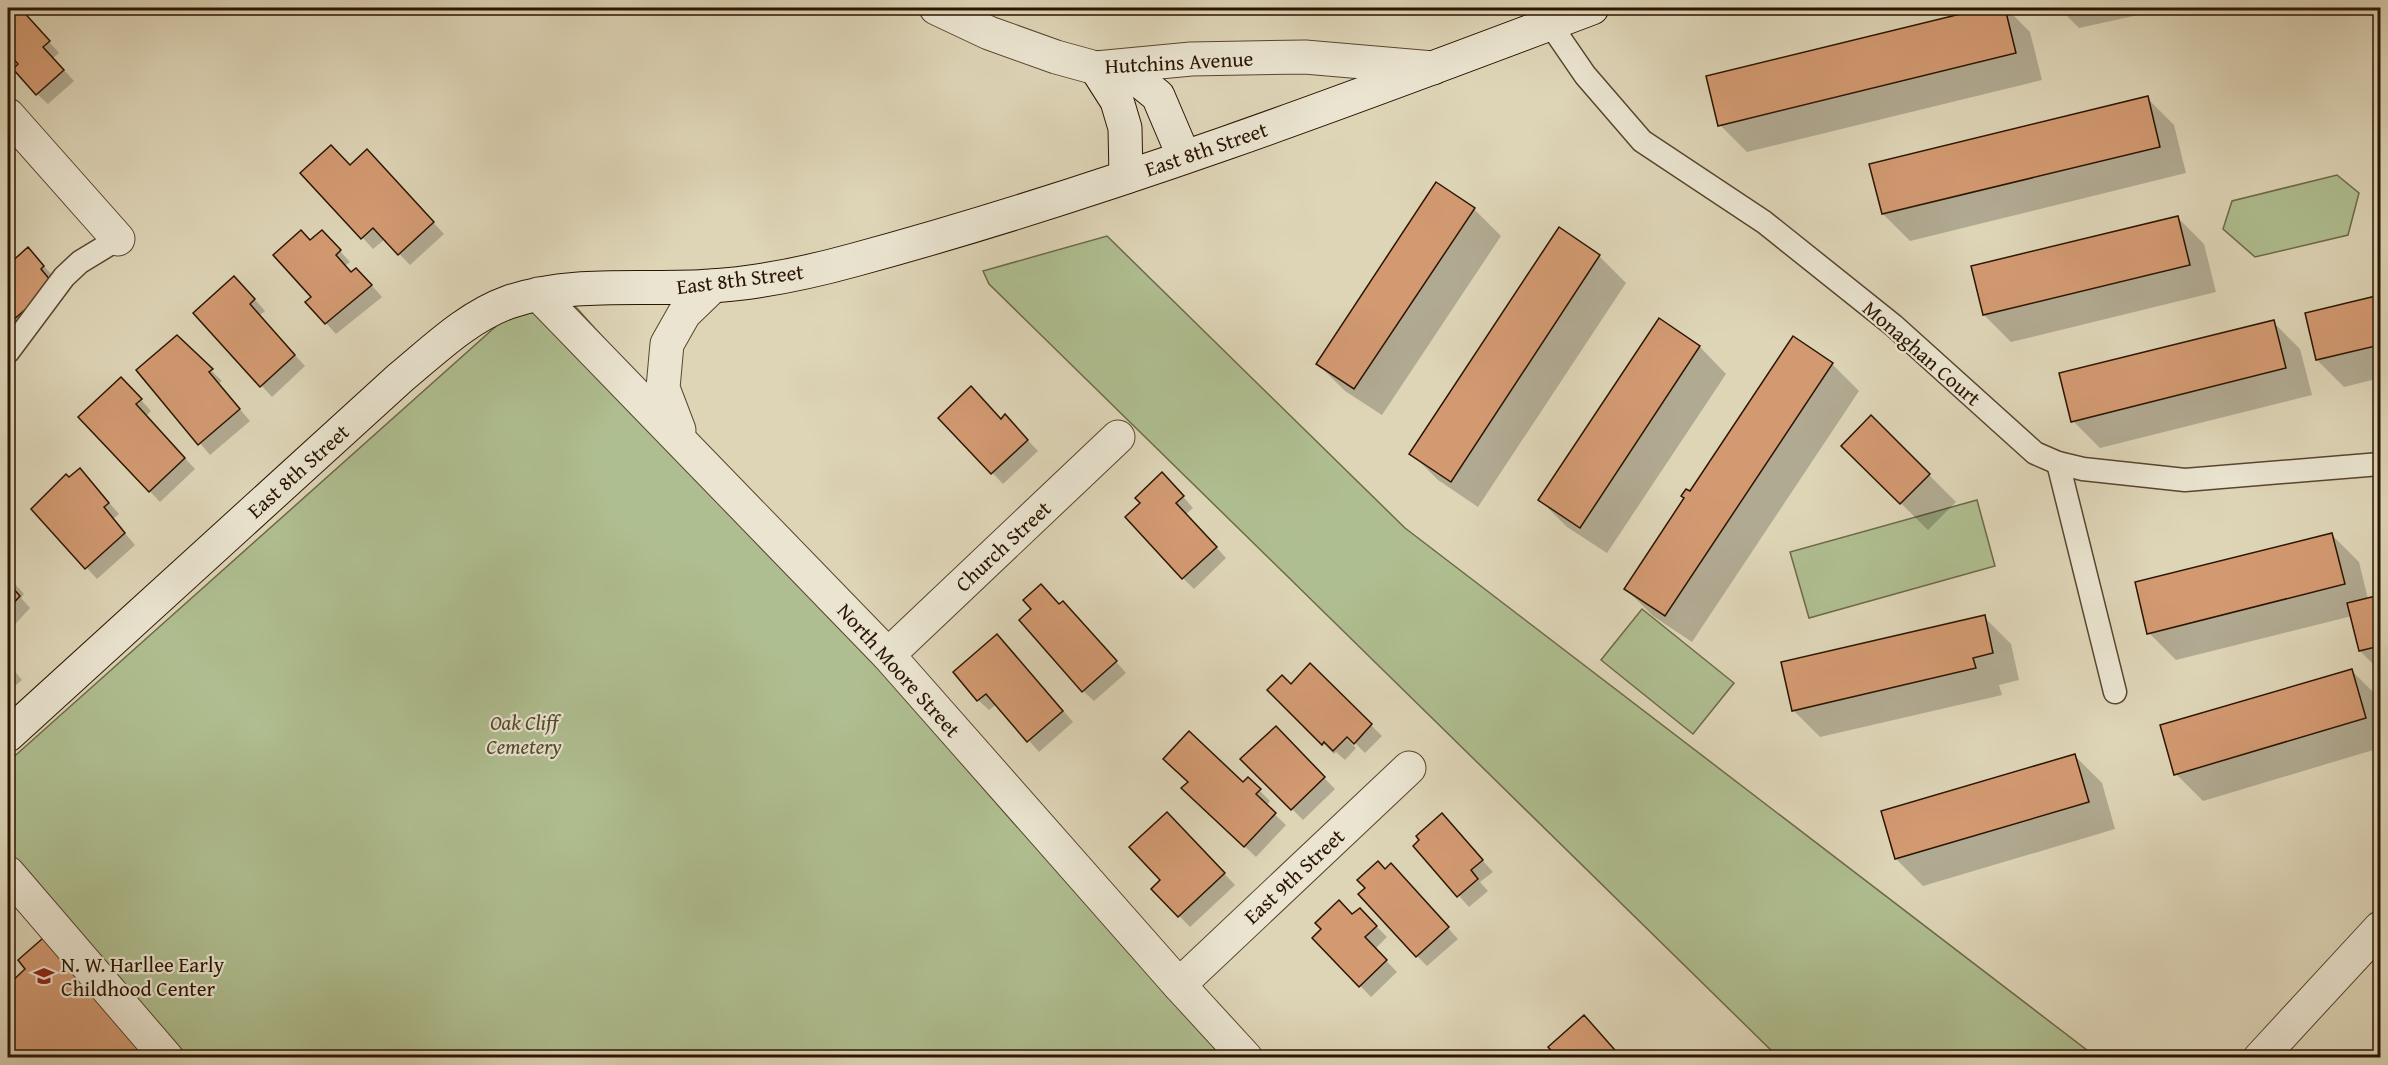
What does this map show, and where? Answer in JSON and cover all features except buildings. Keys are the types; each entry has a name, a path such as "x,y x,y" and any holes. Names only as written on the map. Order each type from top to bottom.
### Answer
{"street":[{"name":"Hutchins Avenue","path":"936,8 1000,37 1056,57 1096,68 1191,59 1305,57 1433,68"},
{"name":"East 8th Street","path":"8,735 400,378 458,330 506,303 538,294 590,288 713,286 775,279 978,226 1184,157 1433,68 1592,8"},
{"path":"1096,68 1137,78 1158,96 1184,157"},
{"path":"1096,68 1118,100 1125,128 1126,177"},
{"path":"8,115 118,239"},
{"path":"684,443 663,388 667,344 684,314 713,286"},
{"name":"North Moore Street","path":"538,294 888,655 1246,1058"},
{"name":"Church Street","path":"888,655 1118,437"},
{"name":"East 9th Street","path":"1179,985 1409,768"},
{"path":"8,873 167,1058"},
{"path":"2260,1058 2380,928"}],"lane":[{"name":"Monaghan Court","path":"1550,24 1585,75 1642,141 1764,222 1893,325 2035,453 2058,463 2083,469 2185,480 2380,464"},
{"path":"8,352 64,277 80,262 118,239"},
{"path":"2058,463 2115,692"}],"green space":[{"path":"2337,175 2359,193 2348,235 2255,257 2223,229 2232,201"},
{"path":"1107,236 1405,528 2096,1057 1778,1057 989,284 983,271"},
{"name":"Oak Cliff Cemetery","path":"550,278 1245,1057 183,1057 8,858 8,762"},
{"path":"1977,500 1995,566 1809,618 1790,552"},
{"path":"1642,609 1734,683 1693,734 1601,660"}],"place":[{"name":"N. W. Harllee Early Childhood Center","path":"44,976"}]}
